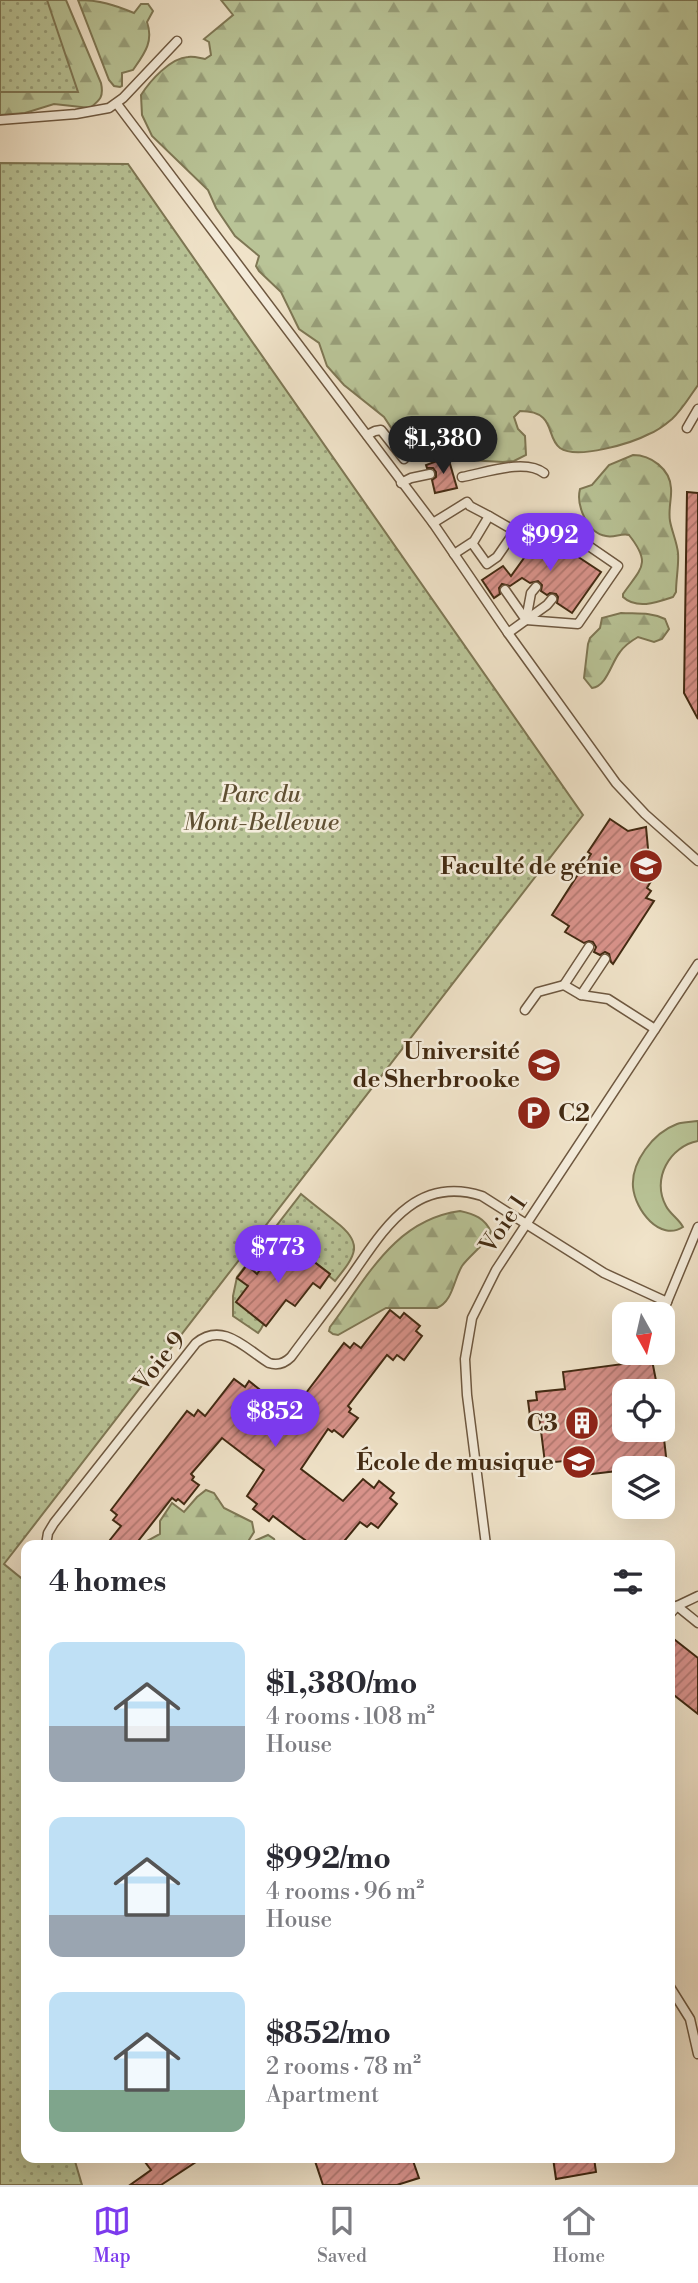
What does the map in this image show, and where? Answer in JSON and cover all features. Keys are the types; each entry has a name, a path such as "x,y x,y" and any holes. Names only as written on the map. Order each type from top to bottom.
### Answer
{"lane":[{"path":"0,120 84,113 103,110 117,104 177,41"},
{"path":"117,104 433,523 508,633 621,789 698,861"},
{"path":"698,409 687,428 698,424"},
{"path":"367,435 375,430 382,430 404,459"},
{"path":"462,477 524,466 536,467 544,473"},
{"path":"401,483 430,474"},
{"path":"433,523 467,502 515,531 497,557 487,564"},
{"path":"454,554 472,543 489,516"},
{"path":"526,620 578,624 618,566 567,531"},
{"path":"472,543 493,573"},
{"path":"526,620 531,593 536,587"},
{"path":"505,590 526,620"},
{"path":"508,633 552,599"},
{"path":"525,1010 538,992 564,985 589,947"},
{"path":"581,995 605,959"},
{"name":"Voie 1","path":"485,1540 466,1385 466,1345 472,1318 496,1270 698,964"},
{"path":"564,985 581,995 608,999 655,1029"},
{"name":"Voie 9","path":"47,1540 54,1523 200,1339 210,1335 226,1335 269,1363 281,1363 291,1357 390,1222 417,1200 442,1193 471,1193 496,1203 604,1273 667,1302"},
{"path":"667,1302 698,1227"},
{"path":"675,1608 698,1597"},
{"path":"677,1606 698,1623"},
{"path":"675,1993 694,2018 698,2054"}],"green space":[{"path":"0,0 66,0 101,83 101,95 96,103 90,108 54,104 25,113 0,115"},
{"path":"0,0 47,0 78,92 0,92"},
{"path":"78,0 107,4 134,13 141,4 148,4 153,11 147,22 147,48 133,70 122,73 120,87 114,86 109,80"},
{"path":"221,0 698,0 698,385 676,415 658,430 641,438 618,446 579,452 560,448 540,415 520,411 514,417 518,429 525,436 526,455 514,461 449,459 440,456 423,460 409,455 384,417 344,385 327,366 319,343 299,329 281,292 259,271 256,266 259,256 235,236 216,208 208,190 152,136 142,115 141,95 161,71 181,58 205,59 211,55 209,42 204,39 233,15"},
{"name":"Parc du Mont-Bellevue","path":"0,163 128,164 583,815 4,1564 21,1578 21,2163 75,2163 82,2185 0,2185"},
{"path":"633,455 653,460 663,469 670,481 670,521 678,553 676,592 673,597 648,604 635,603 623,597 641,566 642,560 636,545 629,535 609,536 593,530 581,510 579,495 580,489 592,485 609,465"},
{"path":"621,613 660,617 665,619 669,629 662,639 654,642 638,637 628,643 605,679 592,688 584,678 590,638 600,628 602,618"},
{"path":"698,1121 698,1141 679,1149 666,1165 662,1175 662,1196 666,1206 683,1227 674,1231 666,1230 650,1221 638,1205 633,1177 645,1150 660,1134 677,1124"},
{"path":"301,1194 351,1237 354,1244 352,1257 335,1281 309,1258 304,1265 286,1251 276,1271 267,1314 258,1333 233,1316 237,1277"},
{"path":"460,1211 478,1217 486,1223 491,1232 462,1266 450,1296 442,1305 437,1308 386,1308 338,1335 329,1331 370,1271 400,1239 417,1226"},
{"path":"206,1490 214,1493 224,1508 252,1522 254,1532 249,1540 149,1540 160,1534 160,1521 172,1503 184,1512"},
{"path":"268,1535 274,1540 257,1540"}],"building":[{"path":"448,457 457,488 435,493 432,480 436,477 436,472 426,465"},
{"path":"687,492 698,493 698,719 684,693"},
{"path":"542,533 601,572 572,613 557,603 556,594 547,595 541,591 542,585 538,581 530,583 522,578 510,586 502,584 499,588 500,594 494,598 482,580 503,566 511,576"},
{"path":"610,819 628,831 646,827 651,881 647,888 651,891 646,898 654,901 613,964 609,954 605,952 600,955 594,952 596,947 593,942 584,943 565,932 569,926 552,915"},
{"path":"286,1251 304,1265 309,1258 330,1274 320,1288 313,1283 295,1306 286,1300 266,1326 236,1302 248,1286 237,1278 247,1265 257,1274 269,1257 277,1263"},
{"path":"390,1310 400,1318 404,1313 420,1326 416,1331 422,1336 404,1360 397,1355 393,1360 387,1355 348,1406 351,1409 349,1412 358,1418 343,1437 328,1429 301,1469 343,1501 363,1479 374,1488 379,1481 394,1493 390,1498 397,1504 378,1528 371,1523 367,1527 360,1522 345,1540 305,1540 273,1516 269,1521 253,1509 257,1504 247,1496 264,1470 222,1438 191,1474 194,1477 192,1480 199,1485 184,1504 172,1498 139,1540 110,1540 121,1526 113,1520 117,1515 111,1510 187,1411 194,1416 198,1410 205,1416 234,1379 245,1387 249,1381 264,1393 259,1399 284,1419 287,1418 344,1343 350,1348 354,1343 361,1348"},
{"name":"C3","path":"615,1365 653,1365 656,1379 612,1379 612,1442 664,1442 666,1456 612,1456 612,1472 576,1476 574,1460 545,1463 539,1415 530,1416 528,1401 537,1400 536,1392 565,1389 563,1372"},
{"path":"675,1640 698,1658 698,1714 675,1696"},
{"path":"146,2163 194,2163 161,2185 130,2185 151,2170"},
{"path":"316,2163 414,2163 419,2178 397,2185 323,2185"},
{"path":"554,2163 595,2163 596,2172 556,2179"}],"place":[{"name":"Faculté de génie","path":"646,866"},
{"name":"Université de Sherbrooke","path":"544,1065"},
{"name":"C2","path":"534,1113"},
{"name":"C3","path":"582,1423"},
{"name":"École de musique","path":"579,1462"}]}
